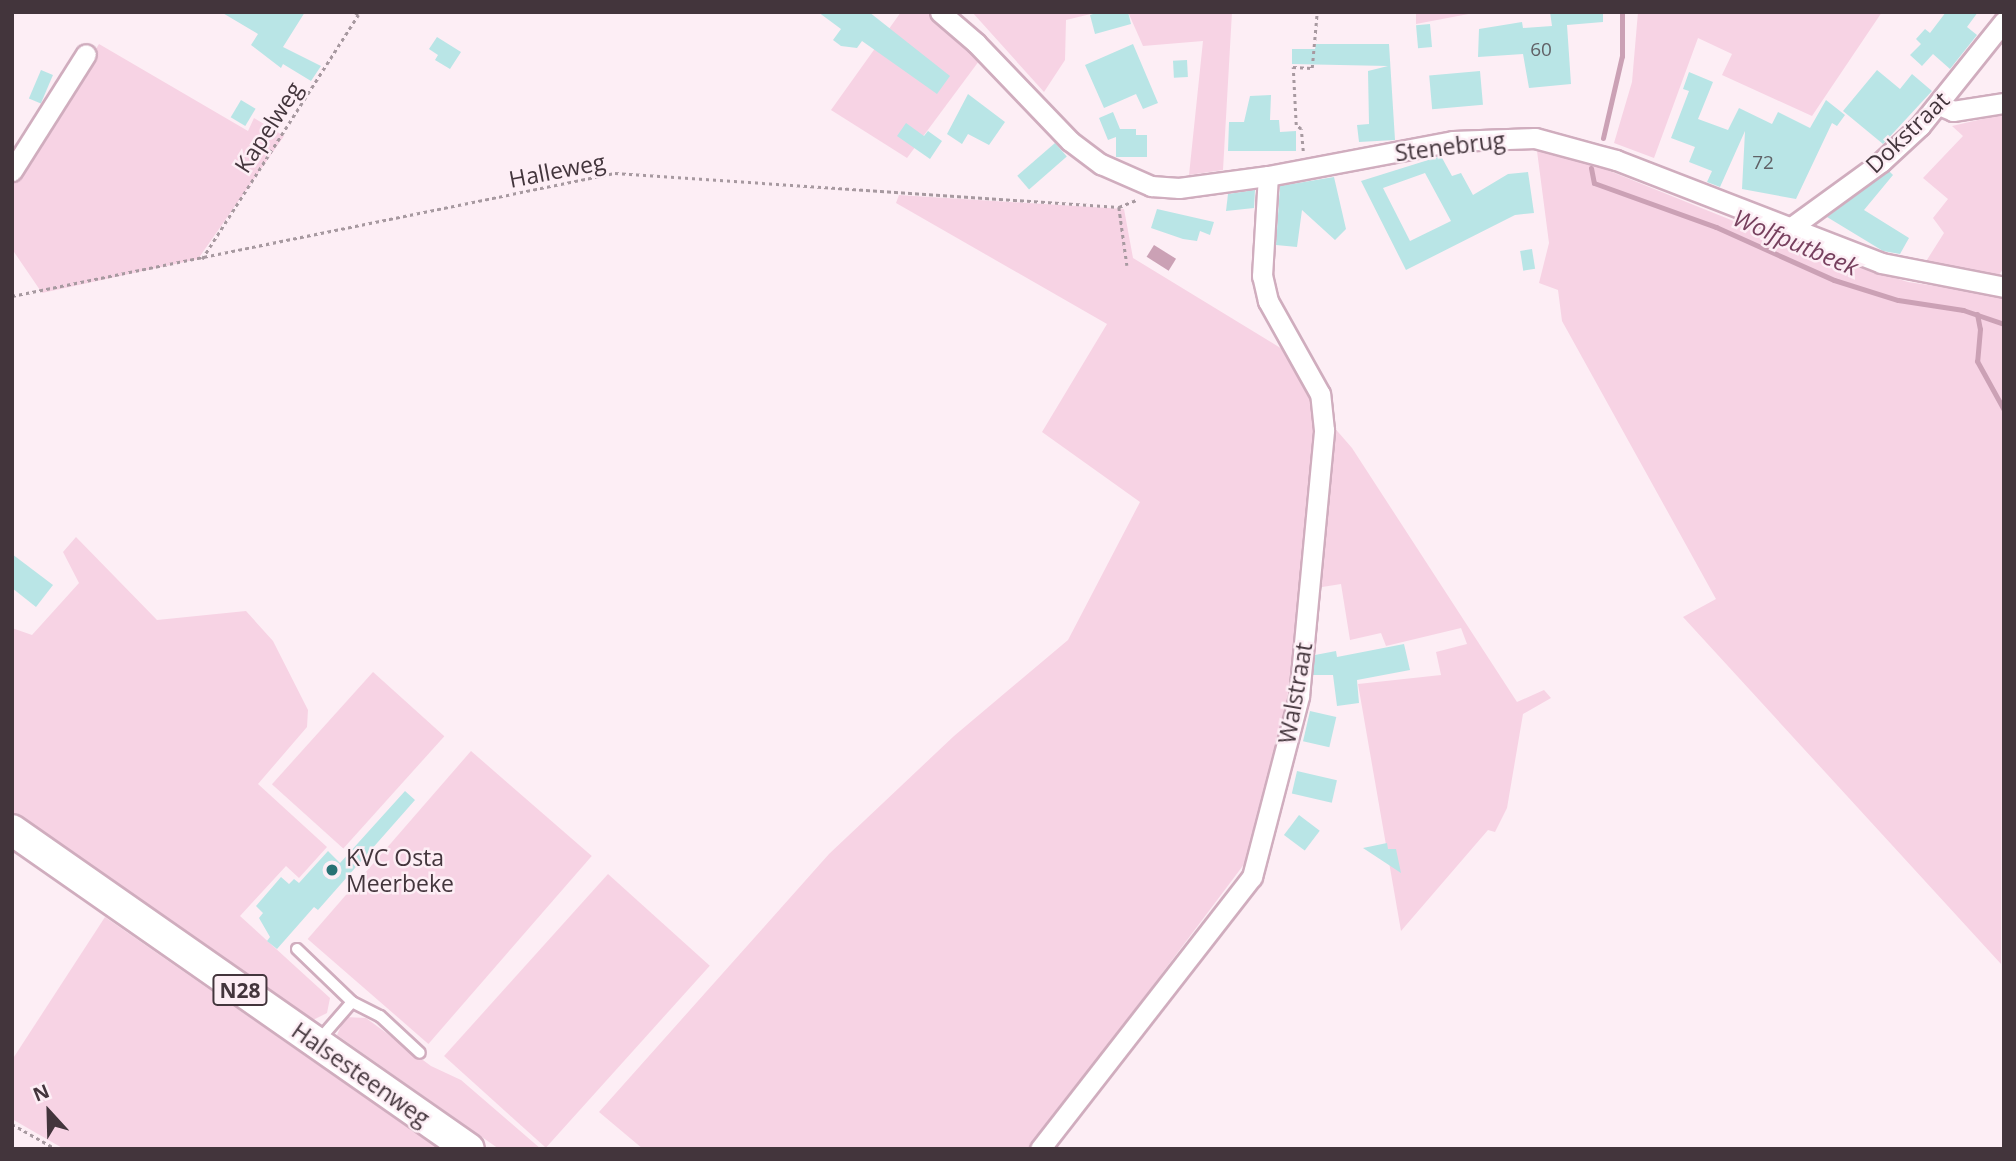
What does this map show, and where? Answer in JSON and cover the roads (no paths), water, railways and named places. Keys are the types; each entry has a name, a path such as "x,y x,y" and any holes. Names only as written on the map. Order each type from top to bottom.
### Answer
{"main road":[{"name":"Halsesteenweg","path":"12,830 469,1149"}],"street":[{"name":"Stenebrug","path":"940,12 976,43 1070,141 1101,164 1151,186 1179,188 1268,176 1453,141 1535,138 1604,156 1793,226 1881,263 2004,287"},
{"name":"Dokstraat","path":"1793,226 1881,162 1939,105 2004,21"},
{"path":"12,171 86,54"},
{"path":"1939,105 1953,111 2004,103"},
{"name":"Walstraat","path":"1040,1149 1252,877 1299,696 1324,430 1320,394 1268,301 1262,276 1268,176"}],"lane":[{"path":"297,949 352,1002 380,1016 420,1053"},
{"path":"317,1043 352,1002"}],"waterway":[{"name":"Wolfputbeek","path":"1603,138 1622,56 1622,12"},
{"name":"Wolfputbeek","path":"1591,168 1594,183 1716,227 1834,280 1898,300 1963,310 2004,324"},
{"path":"1977,314 1980,329 1977,361 2004,410"}],"place":[{"name":"KVC Osta Meerbeke","path":"332,870"}]}
